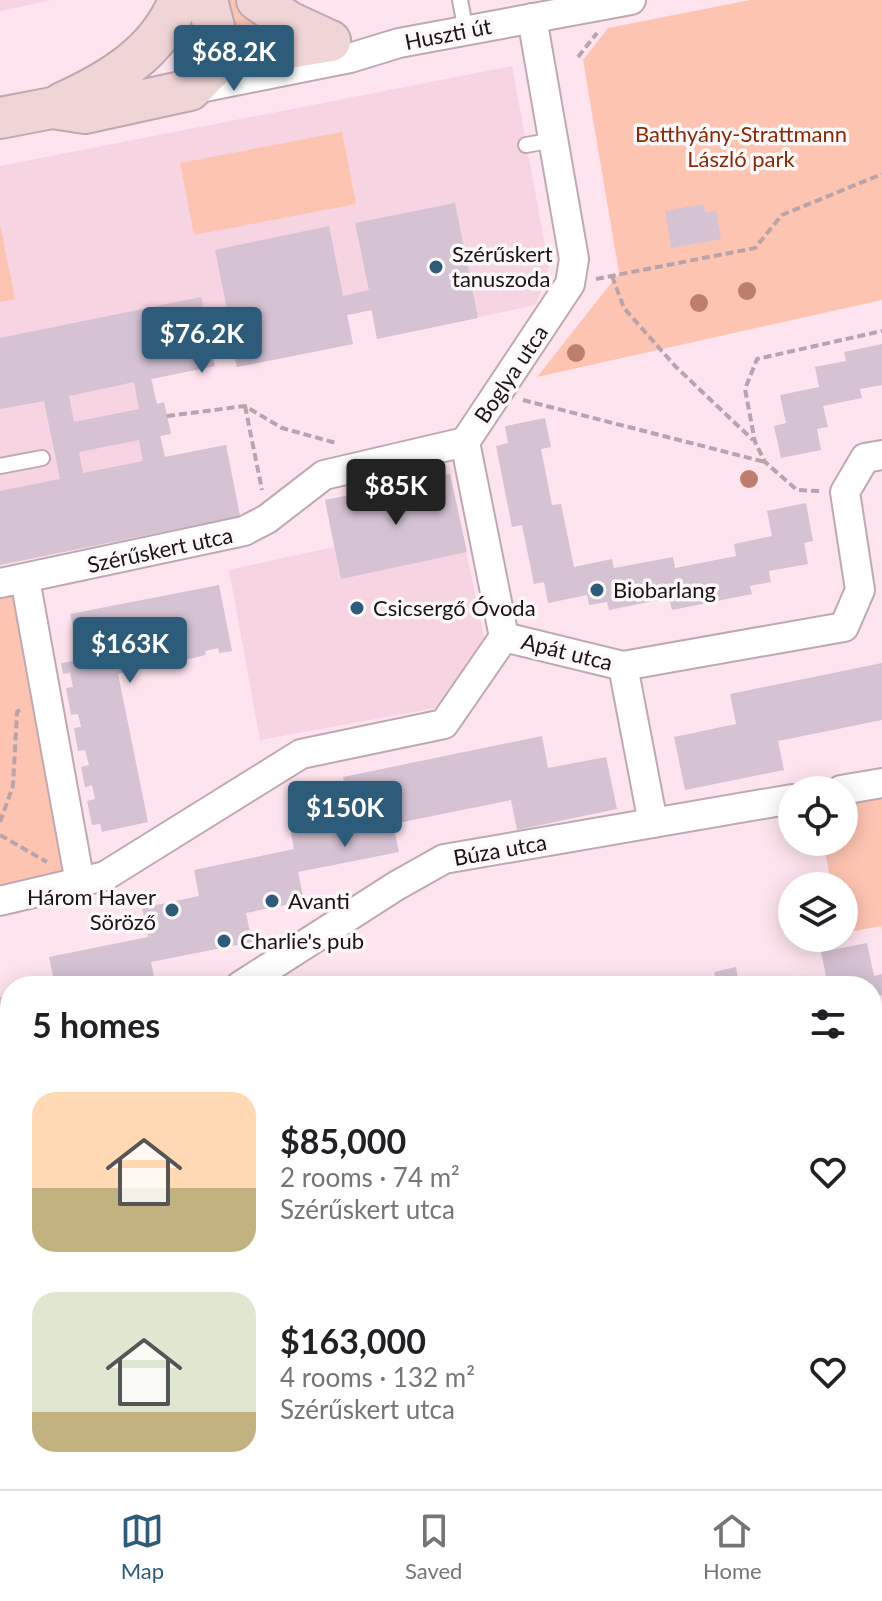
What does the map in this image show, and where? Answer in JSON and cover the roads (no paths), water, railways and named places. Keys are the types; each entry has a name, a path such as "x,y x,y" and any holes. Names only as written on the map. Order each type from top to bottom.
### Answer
{"street":[{"path":"106,83 153,41 173,15 179,0"},
{"path":"207,0 222,58"},
{"path":"257,0 289,22 330,41"},
{"name":"Huszti út","path":"0,118 52,108 85,113 350,58 399,43 631,0"},
{"name":"Boglya utca","path":"504,637 465,442 570,284 574,259 540,143 532,18"},
{"path":"52,108 106,83 222,58 330,41 399,43"},
{"path":"190,90 222,58"},
{"name":"Huszti út","path":"222,58 239,68 268,75"},
{"name":"Szérűskert utca","path":"80,883 47,693 13,581 244,531 267,519 324,475 465,442"},
{"name":"Apát utca","path":"0,901 105,876 301,754 444,724 504,637 623,666 844,627 860,590 845,492 865,458 882,455"},
{"path":"623,666 653,823"},
{"path":"858,787 882,783"},
{"name":"Búza utca","path":"256,976 444,859 778,801"}],"lane":[{"path":"460,0 466,32"},
{"path":"0,466 42,458"}],"place":[{"name":"Szérűskert tanuszoda","path":"436,267"},
{"name":"Biobarlang","path":"597,590"},
{"name":"Csicsergő Óvoda","path":"357,608"},
{"name":"Avanti","path":"272,901"},
{"name":"Három Haver Söröző","path":"172,910"},
{"name":"Charlie's pub","path":"224,941"}],"park label":[{"name":"Batthyány-Strattmann László park","path":"741,146"}]}
